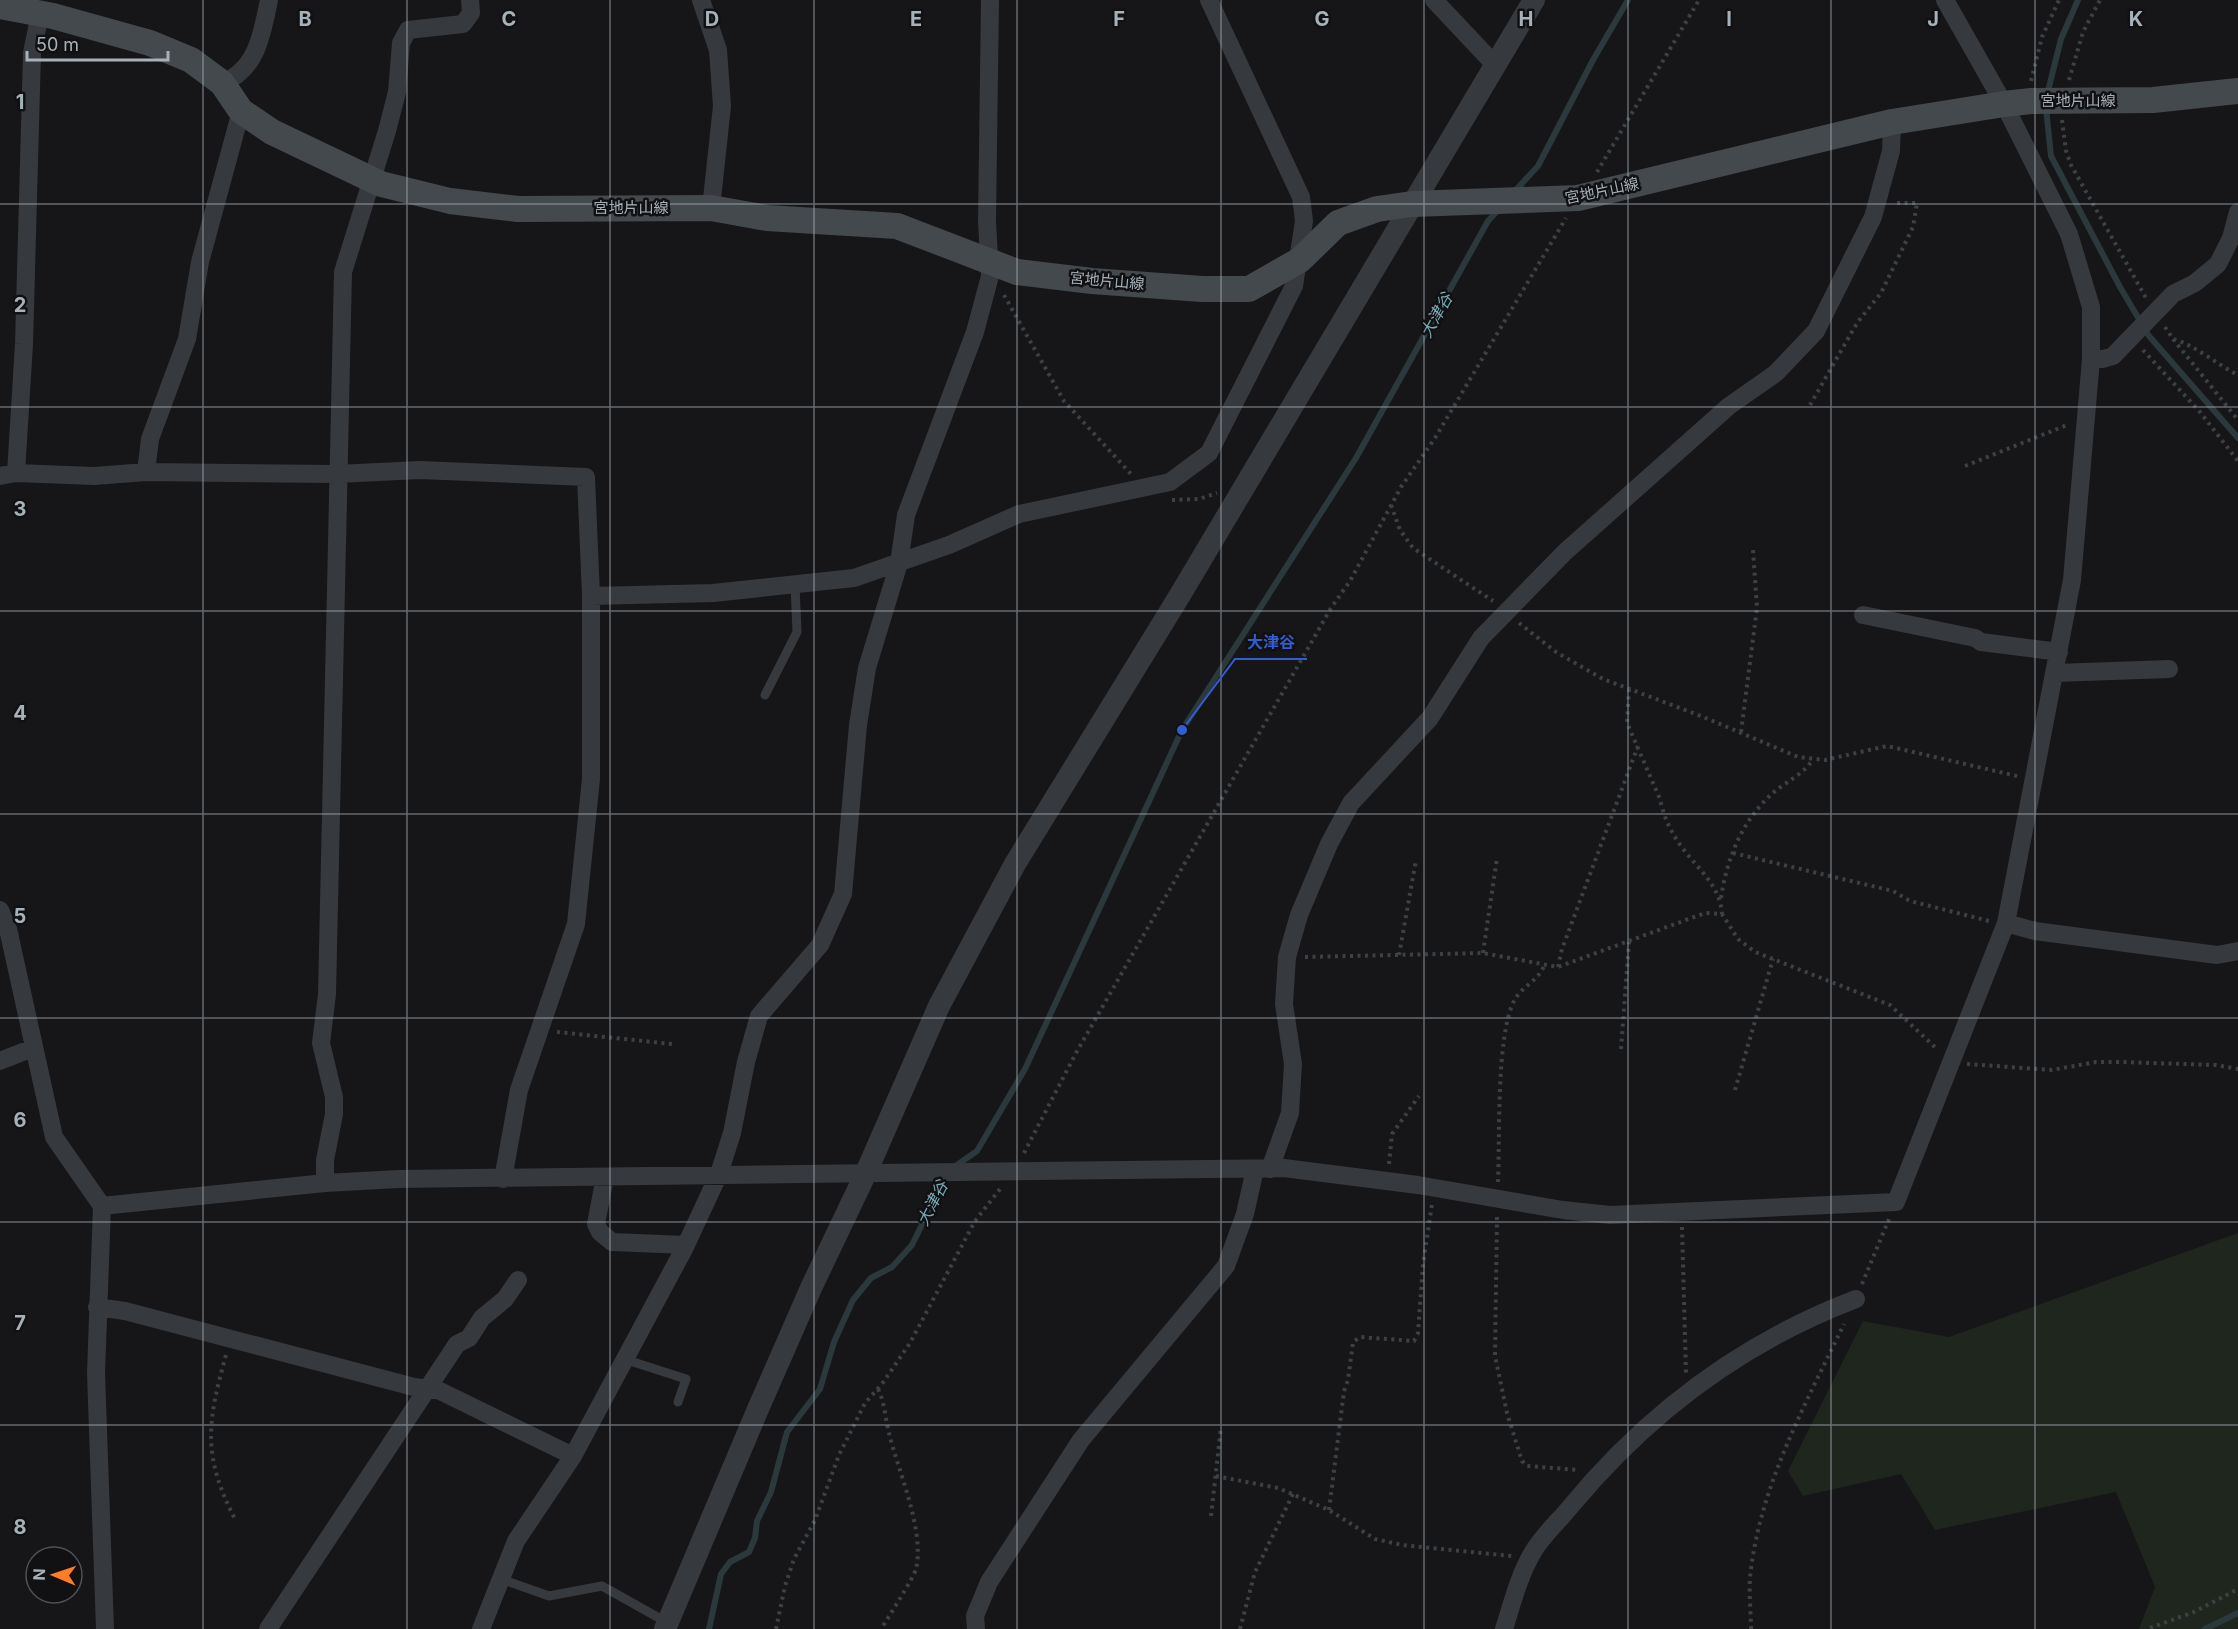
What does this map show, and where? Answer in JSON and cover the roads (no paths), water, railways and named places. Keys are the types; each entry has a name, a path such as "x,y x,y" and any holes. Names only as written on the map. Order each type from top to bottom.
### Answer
{"main road":[{"name":"宮地片山線","path":"0,6 50,10 150,43 191,60 222,83 241,111 272,132 372,180 450,201 518,209 711,208 766,218 897,225 954,245 990,269 1092,281 1249,289 1300,260 1338,224 1377,209 1412,204 1578,198 1892,122 2021,102 2153,100 2238,91"}],"street":[{"path":"222,83 237,78 255,56 268,0"},
{"path":"326,1183 325,1160 334,1114 333,1097 321,1043 327,994 343,272 397,92 401,43 408,30 463,24 471,13 470,0"},
{"path":"701,0 718,50 722,106 711,208"},
{"path":"481,1629 516,1541 573,1456 686,1245 719,1174 732,1133 746,1062 759,1016 819,945 843,894 858,725 867,668 899,563 906,515 975,332 990,269 987,221 990,0"},
{"path":"591,596 713,593 854,578 949,546 1019,514 1170,482 1209,453 1294,286 1300,260 1304,221 1301,197 1209,0"},
{"path":"1434,0 1496,66"},
{"path":"667,1626 775,1368 871,1173 939,1006 1015,864 1250,478 1534,0"},
{"path":"102,1206 326,1183 398,1179 1284,1168 1388,1181 1563,1210 1610,1215 1896,1202 2006,923 2072,580 2084,417 2091,358 2091,307 2070,234 2021,102 1945,0"},
{"path":"50,10 32,53 24,344 8,475 94,476 147,472 337,474 420,470 586,477 591,596 591,778 576,924 519,1090 503,1179"},
{"path":"147,472 150,439 187,339 200,262 241,111"},
{"path":"976,1629 975,1616 990,1582 1081,1440 1226,1266 1263,1169 1290,1113 1293,1064 1284,1004 1287,957 1308,895 1329,844 1351,802 1430,718 1481,638 1565,552 1729,406 1776,373 1816,331 1873,217 1891,151 1892,122"},
{"path":"2091,358 2103,360 2113,356 2173,294 2195,283 2218,264 2232,238 2238,212"},
{"path":"1863,615 1975,638 1981,642 2059,652"},
{"path":"2055,673 2169,669"},
{"path":"0,910 8,929 54,1137 102,1206 96,1373 105,1629"},
{"path":"2006,923 2035,931 2217,955 2238,951"},
{"path":"0,1061 33,1048"},
{"path":"605,1177 596,1224 600,1232 612,1242 686,1245"},
{"path":"268,1629 457,1344 469,1338 482,1318 505,1299 518,1280"},
{"path":"1504,1629 1533,1551 1598,1473 1654,1419 1711,1374 1825,1311 1856,1299"},
{"path":"97,1307 125,1311 231,1340 438,1390 573,1456"}],"lane":[{"path":"765,695 797,632 795,585"},
{"path":"624,1359 686,1379 678,1402"},
{"path":"501,1579 549,1596 602,1586 667,1626"}],"waterway":[{"name":"大津谷","path":"1513,193 1538,166 1593,60 1628,0"},
{"path":"2047,95 2061,39 2078,0"},
{"path":"2046,108 2051,156 2120,287 2149,336 2238,438"},
{"name":"大津谷","path":"954,1167 977,1151 1025,1069 1182,730 1356,458 1488,221 1500,208"},
{"name":"大津谷","path":"709,1629 721,1574 730,1562 749,1552 755,1538 757,1521 771,1492 787,1432 820,1389 834,1342 853,1300 871,1278 892,1267 912,1245 935,1198 939,1183 945,1177"},
{"path":"2205,1629 2238,1613"}],"place":[{"name":"大津谷","path":"1182,730"}]}
